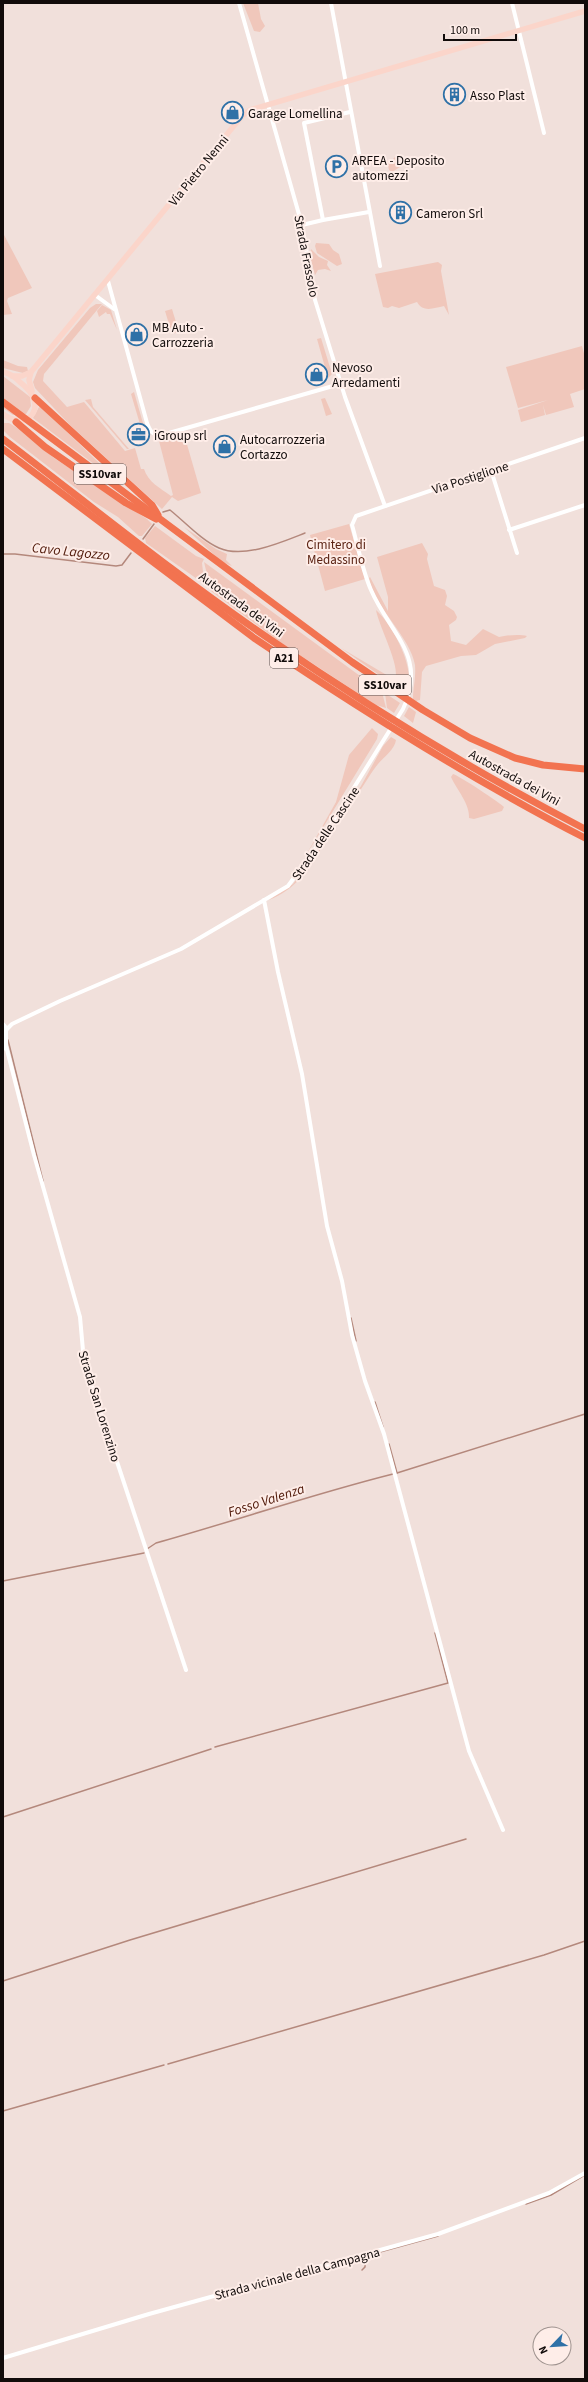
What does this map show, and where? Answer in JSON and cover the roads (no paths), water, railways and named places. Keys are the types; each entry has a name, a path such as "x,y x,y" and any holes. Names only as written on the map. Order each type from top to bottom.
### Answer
{"highway":[{"path":"34,395 152,505 161,520"},
{"name":"SS10var","path":"3,402 352,662 451,727 482,744 515,758 543,765 585,769"},
{"path":"16,422 32,438 126,503 152,518 161,520"},
{"name":"Autostrada dei Vini","path":"3,439 267,637 378,710 509,789 585,829"},
{"name":"Autostrada dei Vini","path":"3,449 247,633 476,779 585,838"},
{"path":"509,789 585,825"}],"street":[{"name":"Strada Frassolo","path":"239,3 302,224 312,288 340,384 385,506"},
{"path":"331,3 350,112 380,266"},
{"path":"512,3 544,133"},
{"name":"Via Pietro Nenni","path":"31,372 108,281 242,116 250,110 268,103 345,80 585,11"},
{"path":"323,220 304,123 350,112"},
{"path":"302,224 369,212"},
{"path":"108,281 147,423 150,430 155,434 162,435 340,384"},
{"path":"96,295 115,309"},
{"path":"3,372 12,376 34,395"},
{"path":"12,376 22,376 31,372"},
{"path":"5,416 16,422 26,419 35,409 34,395 29,380 31,372"},
{"name":"Via Postiglione","path":"356,516 585,438"},
{"path":"491,470 517,554"},
{"path":"509,530 585,505"},
{"name":"Strada delle Cascine","path":"7,1029 60,1001 181,949 288,886 298,875 383,742 410,693 412,675 410,663 401,641 369,585 352,525 356,516"},
{"path":"264,900 278,972 302,1074 327,1226 342,1281 352,1335 365,1381 384,1434 466,1740 503,1830"},
{"path":"3,1024 7,1029 5,1048"},
{"name":"Strada San Lorenzino","path":"5,1048 80,1317 81,1343 84,1362 186,1670"},
{"name":"Strada vicinale della Campagna","path":"3,2358 149,2314 438,2234 549,2193 585,2173"}],"waterway":[{"name":"Cavo Lagozzo","path":"163,512 170,510 212,545 229,551 240,552 263,548 305,533"},
{"name":"Cavo Lagozzo","path":"143,539 154,524"},
{"name":"Cavo Lagozzo","path":"3,554 15,554 116,566 122,565 131,553"},
{"path":"8,1040 43,1181"},
{"path":"351,1318 356,1341"},
{"path":"375,1402 383,1427"},
{"name":"Fosso Valenza","path":"397,1473 585,1414"},
{"path":"389,1444 397,1473"},
{"name":"Fosso Valenza","path":"147,1549 156,1543 333,1490 393,1474"},
{"name":"Fosso Valenza","path":"3,1581 144,1553"},
{"path":"215,1747 448,1683 435,1633"},
{"path":"3,1817 211,1749"},
{"path":"3,1981 130,1940 466,1839"},
{"path":"168,2064 544,1955 585,1941"},
{"path":"3,2111 164,2065"},
{"path":"526,2204 551,2195 583,2176"},
{"path":"380,2252 438,2236"},
{"path":"362,2270 365,2267 365,2256"}],"place":[{"name":"Asso Plast","path":"455,95"},
{"name":"Garage Lomellina","path":"233,113"},
{"name":"ARFEA - Deposito automezzi","path":"336,167"},
{"name":"Cameron Srl","path":"400,213"},
{"name":"MB Auto - Carrozzeria","path":"137,334"},
{"name":"Nevoso Arredamenti","path":"317,374"},
{"name":"iGroup srl","path":"139,435"},
{"name":"Autocarrozzeria Cortazzo","path":"225,446"}],"park label":[{"name":"Cimitero di Medassino","path":"336,552"}]}
